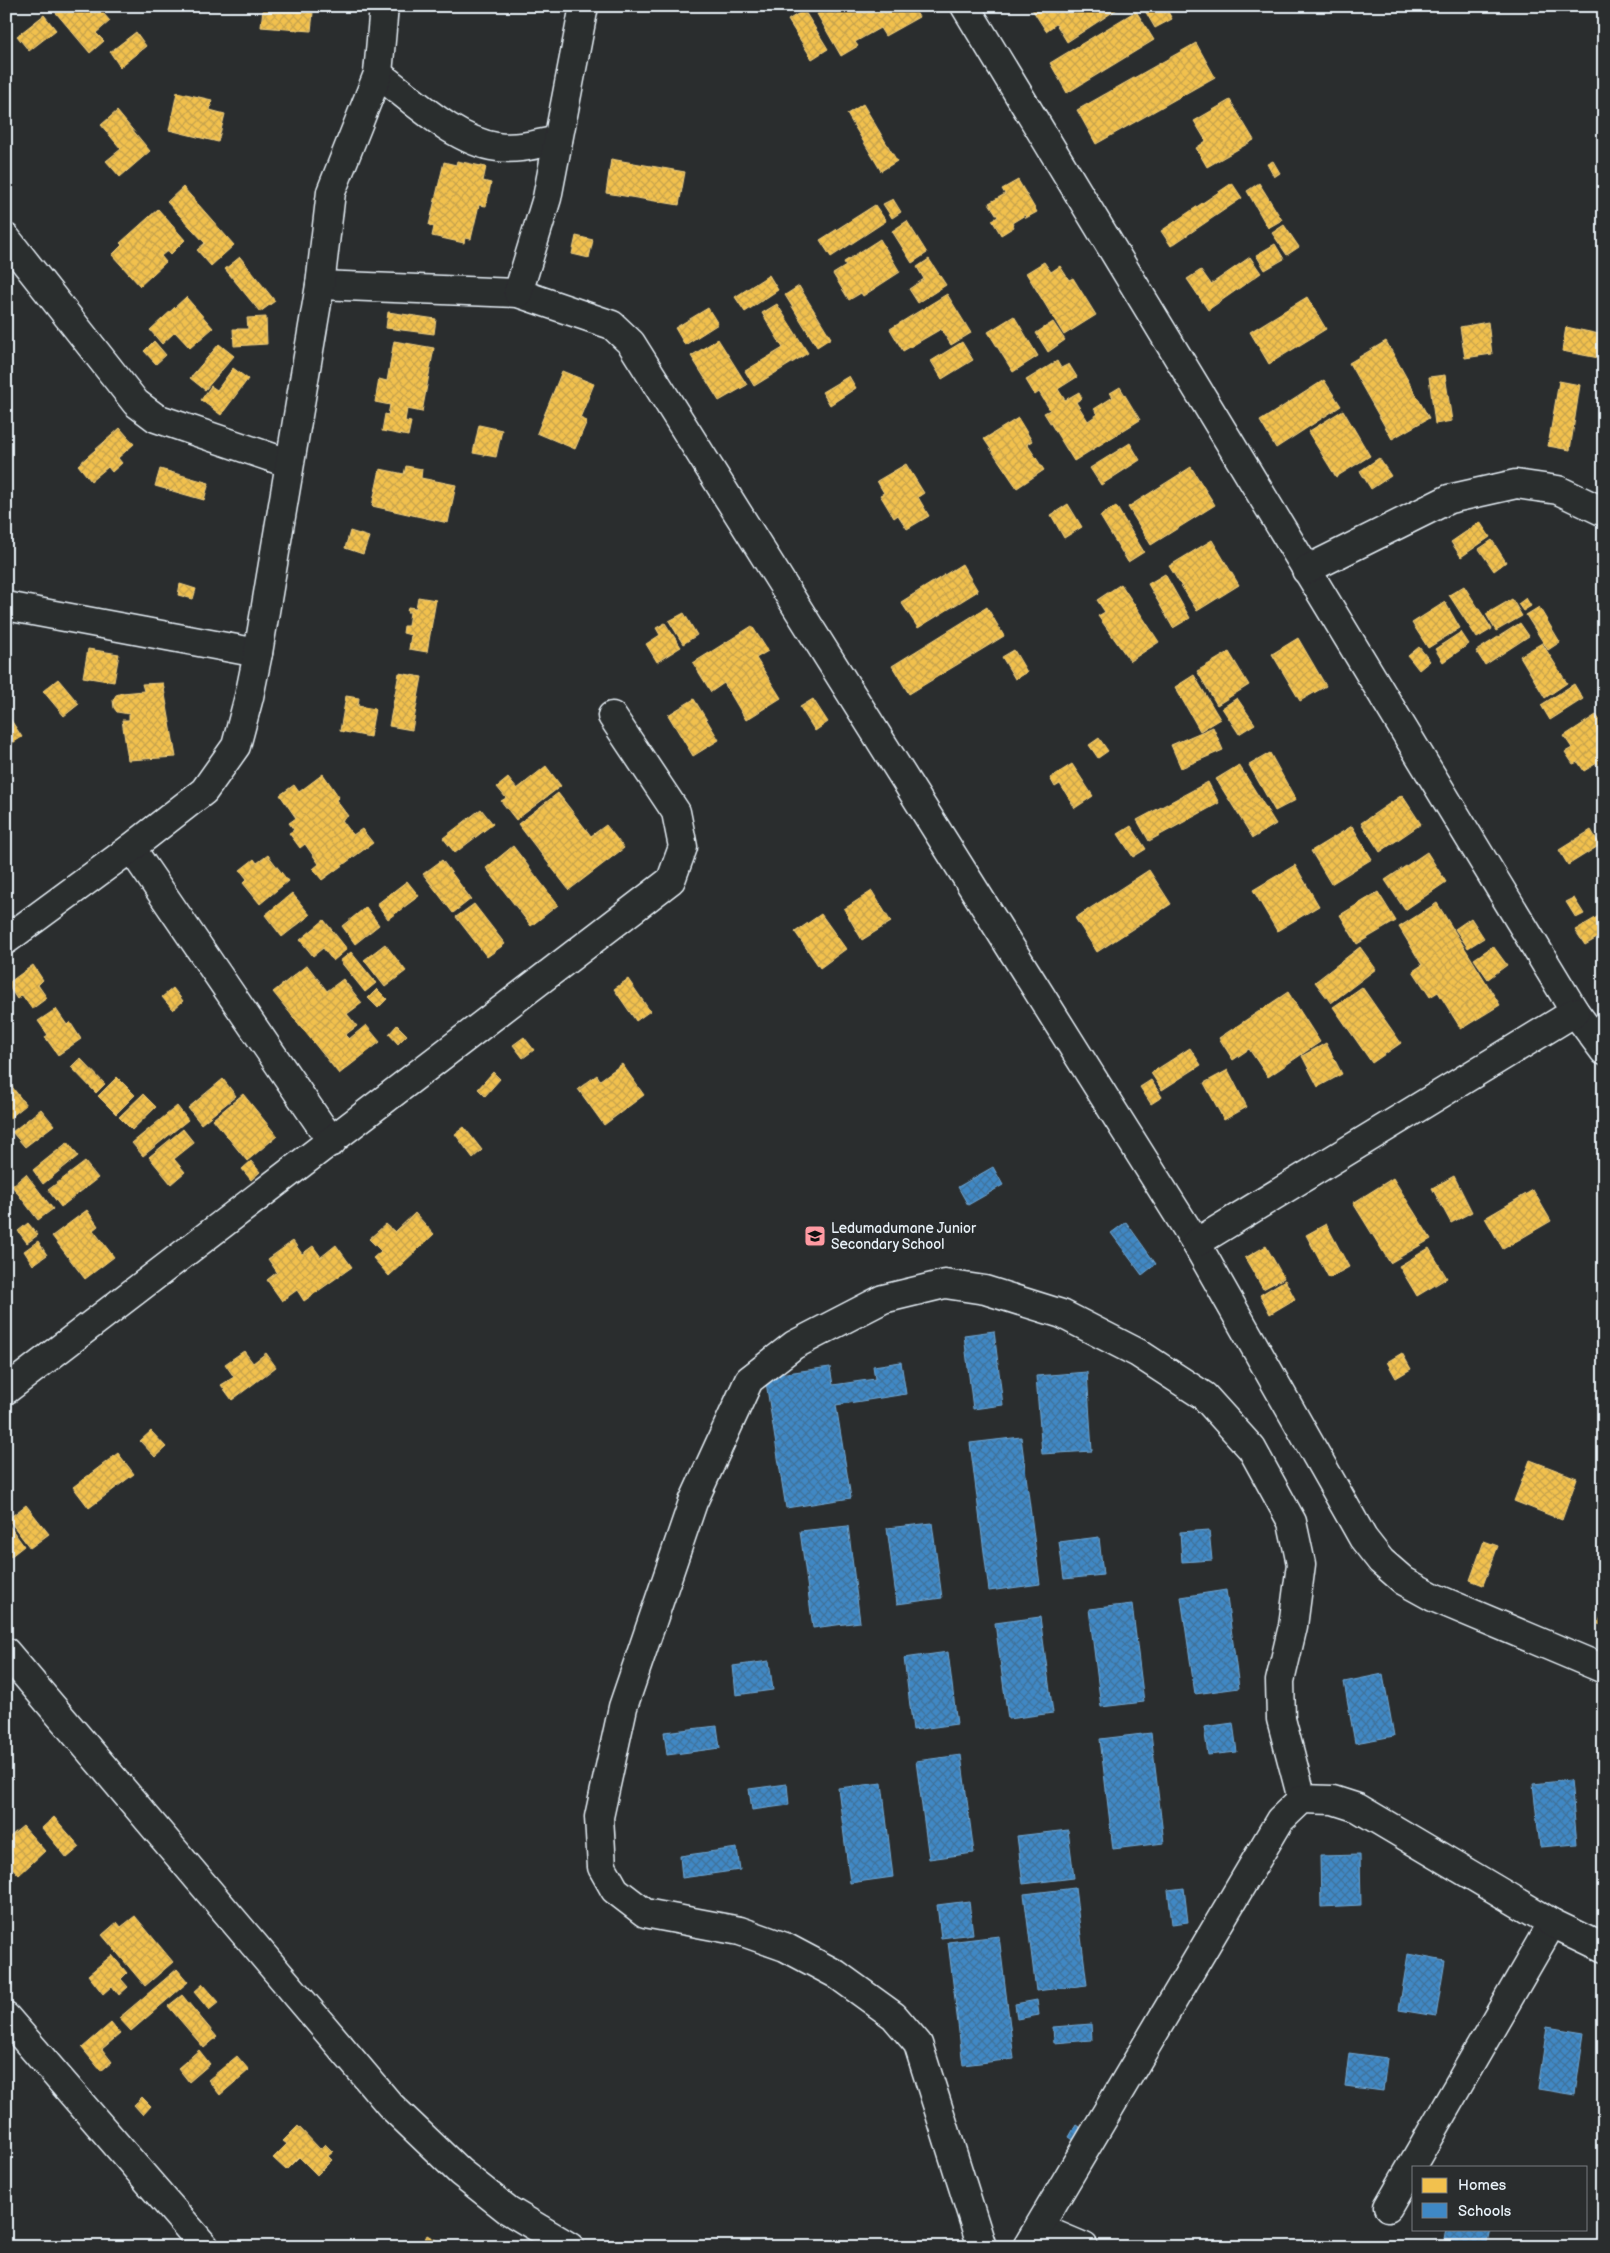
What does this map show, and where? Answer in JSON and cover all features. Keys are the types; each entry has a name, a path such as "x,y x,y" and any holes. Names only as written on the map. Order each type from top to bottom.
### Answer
{"street":[{"path":"6,940 131,848 204,791 236,746 258,653 288,463 320,285 331,192 378,74 384,6"},
{"path":"518,293 547,198 584,6"},
{"path":"965,6 1575,1012 1604,1051"},
{"path":"378,74 443,123 476,142 497,147 518,148 558,140"},
{"path":"6,238 136,403 156,418 288,463"},
{"path":"320,285 518,293 612,325 631,343 1196,1243 1363,1538 1381,1561 1404,1581 1434,1597 1604,1668"},
{"path":"1306,570 1449,499 1516,484 1558,490 1604,512"},
{"path":"6,606 258,653"},
{"path":"6,1390 332,1142 671,880 683,847 676,812 612,716"},
{"path":"131,848 332,1142"},
{"path":"1196,1243 1575,1012"},
{"path":"982,2247 918,2044 894,2016 836,1974 785,1948 740,1931 645,1913 615,1890 602,1867 599,1817 623,1708 693,1502 749,1380 794,1346 883,1299 945,1284 985,1290 1062,1314 1138,1353 1204,1396 1252,1449 1292,1522 1301,1564 1293,1626 1280,1681 1281,1719 1302,1799"},
{"path":"6,1652 390,2104 460,2172 508,2210 570,2247"},
{"path":"1084,2247 1033,2238 1280,1820 1302,1799 1333,1800 1358,1808 1552,1923 1604,1948"},
{"path":"1388,2207 1552,1923"},
{"path":"6,2017 203,2246"}],"building: Homes":[{"path":"84,6 87,9 90,6 97,6 110,21 96,33 104,41 90,53 51,7"},
{"path":"830,6 907,6 909,10 913,7 919,17 885,36 880,28 855,42 858,46 841,56 817,14"},
{"path":"1030,6 1122,6 1067,42 1056,24 1046,31"},
{"path":"1149,6 1165,6 1172,19 1155,28 1144,9"},
{"path":"263,8 313,13 311,31 261,27"},
{"path":"804,10 828,49 812,59 788,20"},
{"path":"1136,11 1154,40 1067,93 1050,63"},
{"path":"44,15 56,30 29,51 17,36"},
{"path":"136,32 146,46 120,67 110,52"},
{"path":"1196,43 1215,77 1096,144 1077,110"},
{"path":"177,92 212,100 210,110 225,114 218,142 169,130"},
{"path":"1230,100 1254,140 1207,167 1196,148 1206,141 1194,121"},
{"path":"863,104 897,161 881,171 847,114"},
{"path":"117,111 150,151 120,177 106,161 121,149 101,125"},
{"path":"611,159 685,172 679,205 606,193"},
{"path":"457,161 486,167 483,181 491,183 486,206 479,205 471,239 465,238 464,243 432,236 434,227 429,225 444,162 456,165"},
{"path":"1273,161 1280,173 1274,177 1267,164"},
{"path":"1018,180 1037,212 1026,218 1025,215 1012,223 1014,227 1001,235 992,220 998,217 989,203 1005,194 1002,189"},
{"path":"1232,183 1242,198 1171,246 1161,231"},
{"path":"1259,183 1282,220 1268,228 1247,191"},
{"path":"183,187 234,245 211,266 197,250 205,243 167,202"},
{"path":"893,199 901,212 892,218 883,204"},
{"path":"875,205 886,221 831,257 820,240"},
{"path":"158,209 185,240 170,255 167,251 161,256 166,262 140,286 112,255 122,245 120,243"},
{"path":"907,221 927,253 912,263 892,231"},
{"path":"1284,225 1299,247 1287,255 1272,233"},
{"path":"576,236 593,240 589,258 572,254"},
{"path":"880,239 900,272 863,296 861,293 849,300 833,274 846,266 844,262"},
{"path":"1275,244 1284,259 1265,270 1256,255"},
{"path":"240,257 275,301 260,312 225,269"},
{"path":"1250,257 1261,273 1208,310 1187,279 1201,270 1211,284"},
{"path":"929,259 946,285 918,303 909,289 924,279 917,267"},
{"path":"1044,262 1051,272 1060,266 1069,280 1073,278 1096,315 1064,335 1026,273"},
{"path":"769,275 778,290 745,312 735,297"},
{"path":"799,286 831,338 817,347 785,295"},
{"path":"947,294 971,333 951,345 941,329 903,351 890,329"},
{"path":"186,297 213,328 190,348 175,332 162,344 150,330"},
{"path":"1307,297 1326,329 1269,364 1250,332"},
{"path":"777,304 808,353 754,386 745,371 783,348 762,313"},
{"path":"708,308 718,324 685,345 675,328"},
{"path":"388,312 436,319 434,334 386,328"},
{"path":"1014,316 1038,356 1013,372 988,332"},
{"path":"266,317 267,344 234,346 233,329 248,329 247,318"},
{"path":"1053,322 1065,340 1048,352 1036,333"},
{"path":"1488,322 1492,354 1465,358 1460,327"},
{"path":"1566,327 1604,335 1604,359 1562,351"},
{"path":"718,339 747,385 719,401 691,356"},
{"path":"154,341 166,355 156,364 144,351"},
{"path":"394,341 434,348 422,412 407,409 405,421 411,422 408,436 382,431 385,414 388,415 390,405 375,402 379,379 387,381"},
{"path":"1386,341 1429,418 1392,439 1349,363"},
{"path":"962,342 973,360 942,379 931,361"},
{"path":"219,344 234,356 205,390 190,378"},
{"path":"1057,361 1061,368 1069,364 1077,377 1058,389 1065,400 1079,392 1082,398 1076,402 1088,421 1098,414 1094,409 1113,397 1110,393 1120,387 1140,420 1074,461 1044,413 1050,410 1039,392 1035,395 1026,380"},
{"path":"233,368 248,379 221,415 201,400 211,386 217,390"},
{"path":"562,371 594,384 580,418 587,421 575,449 537,433"},
{"path":"1445,375 1452,421 1435,424 1429,377"},
{"path":"849,376 856,388 830,405 822,392"},
{"path":"1324,380 1341,406 1276,448 1260,421"},
{"path":"1559,381 1580,385 1570,450 1548,446"},
{"path":"1343,410 1370,456 1336,477 1308,432"},
{"path":"1018,418 1032,441 1027,444 1044,470 1017,488 984,439"},
{"path":"479,425 502,430 496,457 473,453"},
{"path":"120,428 134,444 118,458 122,463 112,472 108,467 91,481 78,465"},
{"path":"1130,443 1140,460 1101,485 1090,468"},
{"path":"1379,458 1391,476 1371,489 1360,471"},
{"path":"906,464 924,493 918,497 929,516 907,529 898,515 894,518 880,495 884,493 877,481"},
{"path":"406,466 422,469 421,478 456,485 448,523 372,506 380,469 404,474"},
{"path":"1191,467 1215,505 1151,545 1128,507"},
{"path":"160,469 209,483 204,500 155,486"},
{"path":"1068,504 1082,527 1064,538 1051,515"},
{"path":"1116,506 1144,552 1128,562 1100,516"},
{"path":"1480,522 1490,537 1461,557 1451,542"},
{"path":"350,531 369,537 363,554 345,548"},
{"path":"1212,540 1239,585 1197,611 1169,566"},
{"path":"1492,540 1506,562 1494,571 1479,549"},
{"path":"962,564 978,591 918,628 901,602"},
{"path":"1165,574 1190,618 1173,628 1148,584"},
{"path":"180,584 196,589 193,599 178,595"},
{"path":"1121,584 1159,642 1130,661 1098,616 1105,612 1097,600"},
{"path":"1464,586 1492,629 1477,638 1449,595"},
{"path":"418,597 436,600 427,652 409,649 411,635 403,633 404,626 408,626 410,612 407,612 408,607 416,608"},
{"path":"1526,598 1531,606 1523,611 1518,604"},
{"path":"1512,599 1522,616 1496,631 1486,614"},
{"path":"1445,602 1460,628 1428,648 1412,623"},
{"path":"987,607 1004,636 909,694 892,666"},
{"path":"1539,607 1560,642 1548,650 1526,615"},
{"path":"684,613 697,635 683,644 669,621"},
{"path":"665,623 681,647 657,662 646,644 660,635 656,628"},
{"path":"1520,623 1529,636 1485,665 1476,651"},
{"path":"752,626 768,651 756,658 781,698 746,720 724,683 711,692 693,663"},
{"path":"1461,632 1469,644 1443,662 1435,649"},
{"path":"1298,638 1326,686 1300,701 1272,654"},
{"path":"1542,643 1567,683 1545,698 1520,656"},
{"path":"1419,647 1430,661 1419,670 1408,656"},
{"path":"88,649 119,654 114,682 83,677"},
{"path":"1014,650 1027,672 1015,679 1002,657"},
{"path":"1229,652 1249,685 1217,705 1197,671"},
{"path":"399,673 422,677 412,730 389,726"},
{"path":"1194,675 1220,719 1200,731 1175,687"},
{"path":"58,679 79,704 64,716 43,691"},
{"path":"163,683 176,757 128,760 122,720 129,720 129,714 117,712 114,708 113,700 116,695 122,693 144,691 142,684"},
{"path":"1574,684 1583,699 1550,720 1541,705"},
{"path":"346,696 359,698 358,706 375,709 370,737 340,731"},
{"path":"1237,698 1255,724 1239,734 1222,708"},
{"path":"694,699 719,740 693,756 668,715"},
{"path":"813,699 828,722 815,731 800,707"},
{"path":"1596,715 1604,726 1604,773 1597,763 1584,771 1578,762 1573,764 1565,752 1572,748 1564,736"},
{"path":"9,717 22,737 6,747 6,719"},
{"path":"1213,727 1223,750 1181,768 1171,745"},
{"path":"1099,738 1108,751 1098,758 1089,745"},
{"path":"1270,753 1296,800 1275,811 1249,765"},
{"path":"1072,764 1093,796 1075,808 1060,784 1055,787 1050,778"},
{"path":"1239,765 1276,824 1253,838 1216,779"},
{"path":"546,766 561,786 516,820 501,801 506,798 497,787 508,778 517,789"},
{"path":"323,774 339,797 336,800 348,816 342,820 353,835 362,829 373,843 322,880 313,869 319,864 305,844 300,848 289,833 294,830 289,823 296,818 280,795 294,785 299,792"},
{"path":"1208,782 1219,803 1149,841 1137,820"},
{"path":"558,793 591,836 606,825 624,848 569,890 518,824"},
{"path":"1402,795 1421,824 1380,852 1361,823"},
{"path":"481,809 493,824 455,853 443,838"},
{"path":"1131,826 1146,849 1133,857 1118,834"},
{"path":"1352,826 1372,859 1331,884 1311,851"},
{"path":"1591,830 1600,845 1568,865 1559,850"},
{"path":"513,846 558,905 531,926 486,868"},
{"path":"1427,852 1446,882 1405,910 1385,880"},
{"path":"268,855 288,881 260,904 243,883 247,879 240,870 254,859 257,863"},
{"path":"442,860 471,899 453,913 423,874"},
{"path":"1295,865 1319,906 1277,931 1253,890"},
{"path":"1149,870 1171,904 1097,952 1075,918"},
{"path":"407,881 419,896 388,919 377,904"},
{"path":"872,891 891,922 862,940 844,909"},
{"path":"1378,892 1396,921 1357,944 1340,915"},
{"path":"292,893 310,915 282,937 265,915"},
{"path":"1574,898 1584,914 1576,918 1566,902"},
{"path":"1437,903 1500,1005 1461,1029 1438,992 1430,997 1413,971 1422,965 1399,927"},
{"path":"474,904 505,944 487,957 456,917"},
{"path":"366,907 379,925 355,944 342,926"},
{"path":"1604,913 1604,934 1585,945 1575,930"},
{"path":"821,914 846,949 820,968 795,932"},
{"path":"1471,918 1484,938 1468,948 1455,929"},
{"path":"324,920 347,949 333,961 323,948 313,956 300,940"},
{"path":"385,944 406,971 385,987 364,960"},
{"path":"1493,946 1507,965 1488,979 1474,959"},
{"path":"1360,947 1376,969 1331,1003 1315,982"},
{"path":"351,952 376,983 365,992 340,961"},
{"path":"33,965 43,980 38,985 47,998 32,1009 22,995 17,999 7,984"},
{"path":"307,965 327,991 343,979 362,1003 347,1014 357,1026 345,1035 349,1039 366,1025 380,1042 339,1074 273,992"},
{"path":"628,979 650,1011 636,1021 614,989"},
{"path":"1362,987 1401,1043 1372,1063 1333,1007"},
{"path":"173,988 183,1001 173,1010 162,997"},
{"path":"377,989 387,999 378,1008 368,998"},
{"path":"1288,992 1320,1042 1268,1077 1249,1049 1233,1060 1219,1038"},
{"path":"56,1009 67,1025 70,1022 81,1039 58,1055 45,1037 48,1035 38,1021"},
{"path":"397,1025 407,1035 398,1044 389,1034"},
{"path":"524,1037 534,1050 523,1058 513,1045"},
{"path":"1326,1043 1342,1074 1318,1087 1302,1056"},
{"path":"1190,1048 1201,1065 1162,1090 1151,1073"},
{"path":"80,1058 105,1084 96,1093 71,1067"},
{"path":"622,1064 644,1095 604,1125 578,1089 597,1075 600,1080"},
{"path":"1228,1070 1247,1107 1224,1120 1204,1083"},
{"path":"493,1072 500,1079 485,1096 478,1089"},
{"path":"117,1077 135,1095 116,1114 98,1096"},
{"path":"6,1079 26,1105 6,1121"},
{"path":"223,1079 236,1096 201,1124 188,1108"},
{"path":"1151,1080 1162,1097 1151,1104 1140,1087"},
{"path":"143,1094 156,1107 132,1130 119,1117"},
{"path":"243,1094 277,1136 247,1161 213,1119"},
{"path":"177,1106 188,1120 143,1156 132,1143"},
{"path":"41,1109 54,1125 25,1147 12,1132"},
{"path":"464,1127 482,1150 473,1158 455,1134"},
{"path":"183,1129 194,1143 174,1159 185,1172 171,1184 149,1157"},
{"path":"68,1142 78,1156 43,1184 33,1170"},
{"path":"251,1161 260,1172 251,1180 242,1169"},
{"path":"85,1162 98,1178 61,1207 48,1190"},
{"path":"26,1174 53,1209 38,1220 12,1186"},
{"path":"1454,1176 1472,1212 1451,1223 1432,1188"},
{"path":"1393,1178 1431,1239 1390,1263 1353,1203"},
{"path":"1533,1190 1551,1221 1503,1249 1485,1218"},
{"path":"87,1210 98,1226 93,1230 114,1257 85,1279 52,1236"},
{"path":"415,1213 434,1234 389,1276 373,1258 381,1251 369,1239 386,1224 395,1232"},
{"path":"28,1223 38,1235 27,1243 18,1231"},
{"path":"1326,1224 1349,1267 1329,1278 1306,1235"},
{"path":"38,1241 47,1255 33,1265 24,1251"},
{"path":"293,1241 302,1254 313,1246 321,1257 336,1245 352,1267 304,1301 297,1290 282,1301 267,1280 277,1272 268,1259"},
{"path":"1266,1246 1284,1278 1263,1289 1245,1258"},
{"path":"1429,1248 1447,1278 1417,1296 1399,1266"},
{"path":"1285,1280 1295,1299 1270,1314 1260,1295"},
{"path":"244,1351 253,1363 266,1353 276,1367 232,1400 221,1385 234,1377 225,1364"},
{"path":"1402,1353 1411,1369 1396,1378 1387,1362"},
{"path":"151,1431 166,1447 155,1457 140,1441"},
{"path":"118,1453 134,1474 89,1508 73,1487"},
{"path":"1530,1460 1577,1478 1562,1520 1514,1501"},
{"path":"26,1505 49,1534 30,1548 8,1519"},
{"path":"8,1524 24,1546 10,1557 6,1552 6,1526"},
{"path":"1484,1541 1498,1546 1483,1585 1470,1580"},
{"path":"1604,1610 1604,1626 1598,1624"},
{"path":"54,1817 80,1847 67,1858 42,1828"},
{"path":"23,1826 45,1851 19,1875 6,1861 6,1840"},
{"path":"135,1916 173,1962 145,1986 102,1935 117,1922 121,1927"},
{"path":"112,1955 127,1973 121,1979 128,1987 119,1995 112,1986 103,1994 88,1975"},
{"path":"177,1969 188,1982 131,2031 119,2018"},
{"path":"203,1984 219,2002 209,2010 194,1992"},
{"path":"182,1995 217,2037 204,2048 168,2006"},
{"path":"111,2023 120,2034 102,2049 112,2062 101,2071 82,2048"},
{"path":"199,2050 210,2064 189,2082 178,2068"},
{"path":"237,2056 249,2070 220,2095 208,2080"},
{"path":"142,2097 151,2106 143,2115 134,2105"},
{"path":"298,2126 320,2149 325,2144 333,2152 328,2156 332,2160 317,2175 299,2157 286,2170 273,2158 287,2144 283,2141"},
{"path":"427,2235 448,2247 421,2247"}],"building: Schools":[{"path":"993,1167 1003,1185 968,1205 958,1187"},
{"path":"1126,1222 1156,1264 1142,1275 1111,1233"},
{"path":"994,1331 1003,1405 973,1409 964,1335"},
{"path":"901,1362 906,1394 836,1405 851,1498 786,1508 765,1376 830,1367 833,1385 875,1379 873,1366"},
{"path":"1087,1372 1092,1451 1042,1454 1036,1376"},
{"path":"1021,1437 1040,1584 989,1591 970,1443"},
{"path":"932,1523 942,1598 897,1604 887,1528"},
{"path":"848,1526 860,1622 813,1628 800,1531"},
{"path":"1209,1530 1212,1560 1182,1562 1180,1532"},
{"path":"1099,1537 1103,1575 1064,1579 1059,1542"},
{"path":"1226,1590 1239,1688 1195,1694 1181,1597"},
{"path":"1132,1604 1144,1702 1101,1707 1089,1609"},
{"path":"1040,1617 1053,1713 1008,1719 995,1623"},
{"path":"948,1652 957,1724 913,1730 904,1658"},
{"path":"769,1661 773,1690 736,1695 733,1666"},
{"path":"1383,1674 1394,1736 1355,1743 1344,1682"},
{"path":"1233,1723 1237,1752 1208,1755 1204,1727"},
{"path":"717,1726 720,1748 667,1755 664,1732"},
{"path":"1151,1733 1164,1843 1113,1849 1100,1739"},
{"path":"961,1755 974,1853 929,1859 916,1761"},
{"path":"1571,1780 1577,1844 1540,1847 1533,1784"},
{"path":"882,1783 893,1877 850,1883 838,1788"},
{"path":"787,1784 789,1805 752,1810 749,1789"},
{"path":"1068,1830 1074,1878 1023,1884 1017,1836"},
{"path":"737,1848 740,1870 682,1878 680,1856"},
{"path":"1360,1855 1361,1905 1321,1907 1320,1856"},
{"path":"1075,1888 1087,1985 1036,1991 1024,1894"},
{"path":"1184,1888 1188,1922 1172,1924 1168,1890"},
{"path":"969,1901 973,1934 941,1938 937,1905"},
{"path":"999,1936 1014,2059 963,2065 948,1942"},
{"path":"1408,1954 1445,1961 1436,2016 1399,2010"},
{"path":"1037,2000 1039,2015 1017,2019 1015,2004"},
{"path":"1091,2024 1092,2040 1054,2043 1053,2027"},
{"path":"1547,2027 1584,2033 1575,2095 1538,2089"},
{"path":"1349,2053 1387,2058 1383,2091 1345,2086"},
{"path":"1076,2125 1085,2131 1078,2143 1069,2137"},
{"path":"1446,2230 1490,2230 1486,2247 1444,2240"}],"place":[{"name":"Ledumadumane Junior Secondary School","path":"815,1236"}]}
